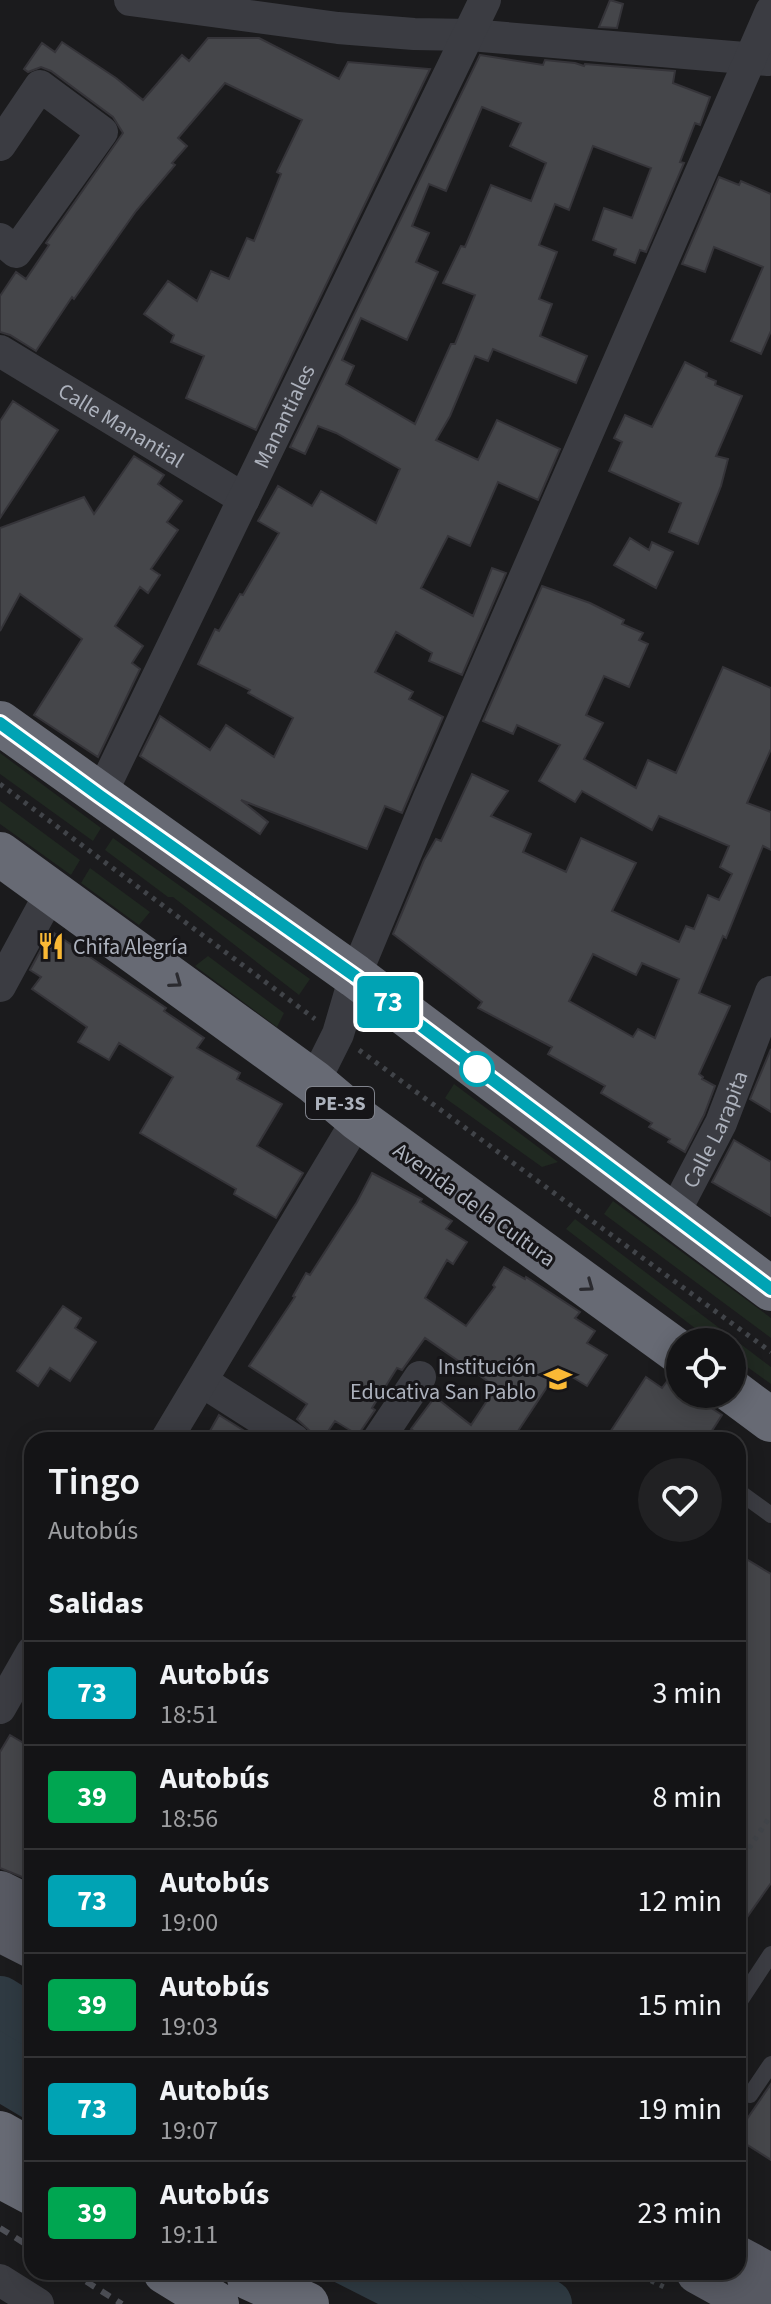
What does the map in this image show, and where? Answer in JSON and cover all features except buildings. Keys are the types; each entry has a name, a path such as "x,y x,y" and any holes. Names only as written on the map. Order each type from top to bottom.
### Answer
{"highway":[{"path":"0,723 355,976 771,1289"},
{"name":"Avenida de la Cultura","path":"0,854 666,1343"},
{"path":"746,1401 771,1420"},
{"path":"0,2133 24,2146"},
{"path":"0,2176 24,2189"},
{"path":"208,2280 307,2304"},
{"path":"235,2285 289,2304"}],"main road":[{"path":"0,1893 24,1905"},
{"path":"0,1930 24,1942"},
{"path":"746,2262 771,2276"},
{"path":"712,2280 756,2304"}],"street":[{"path":"130,0 193,5 338,28 470,35 761,59"},
{"name":"Manantiales","path":"100,796 485,0"},
{"path":"314,1082 338,1034 355,976 434,785 761,59 771,11"},
{"path":"0,145 40,86 102,132 16,252 0,239"},
{"name":"Calle Manantial","path":"0,351 244,499"},
{"path":"0,986 51,892"},
{"name":"Calle Larapita","path":"672,1217 721,1123 771,992"},
{"path":"171,1432 358,1119"},
{"path":"383,1432 420,1377"},
{"path":"203,1382 281,1432"},
{"path":"0,1708 24,1666"},
{"path":"0,2280 38,2304"}],"lane":[{"path":"746,1497 771,1515"},
{"path":"746,1992 771,1954"},
{"path":"746,2093 750,2095 771,2064"}],"path":[{"path":"0,784 771,1352"},
{"path":"746,1853 771,1815"}],"shaded area":[{"path":"0,753 101,828 93,841 0,774"},
{"path":"0,801 80,860 71,875 0,824"},
{"path":"113,838 310,979 299,995 173,897 168,897 105,850"},
{"path":"90,868 150,912 139,925 81,883"},
{"path":"208,956 284,1013 277,1027 195,966"},
{"path":"454,1084 558,1162 542,1167 445,1098"},
{"path":"613,1201 771,1318 771,1338 604,1214"},
{"path":"575,1219 719,1328 695,1328 566,1229"},
{"path":"746,1348 771,1367 771,1384 746,1366"},
{"path":"0,2001 24,2016 24,2118 0,2104"},
{"path":"331,2280 499,2280 547,2304 378,2304"}],"waterway":[{"path":"0,2001 24,2016"},
{"path":"499,2280 547,2304"}],"railway":[{"path":"0,2228 24,2243"},
{"path":"84,2280 122,2304"}],"bus line":[{"name":"73","path":"0,723 355,976 771,1289"}],"place":[{"name":"Chifa Alegría","path":"51,946"},
{"name":"Institución Educativa San Pablo","path":"558,1379"}]}
